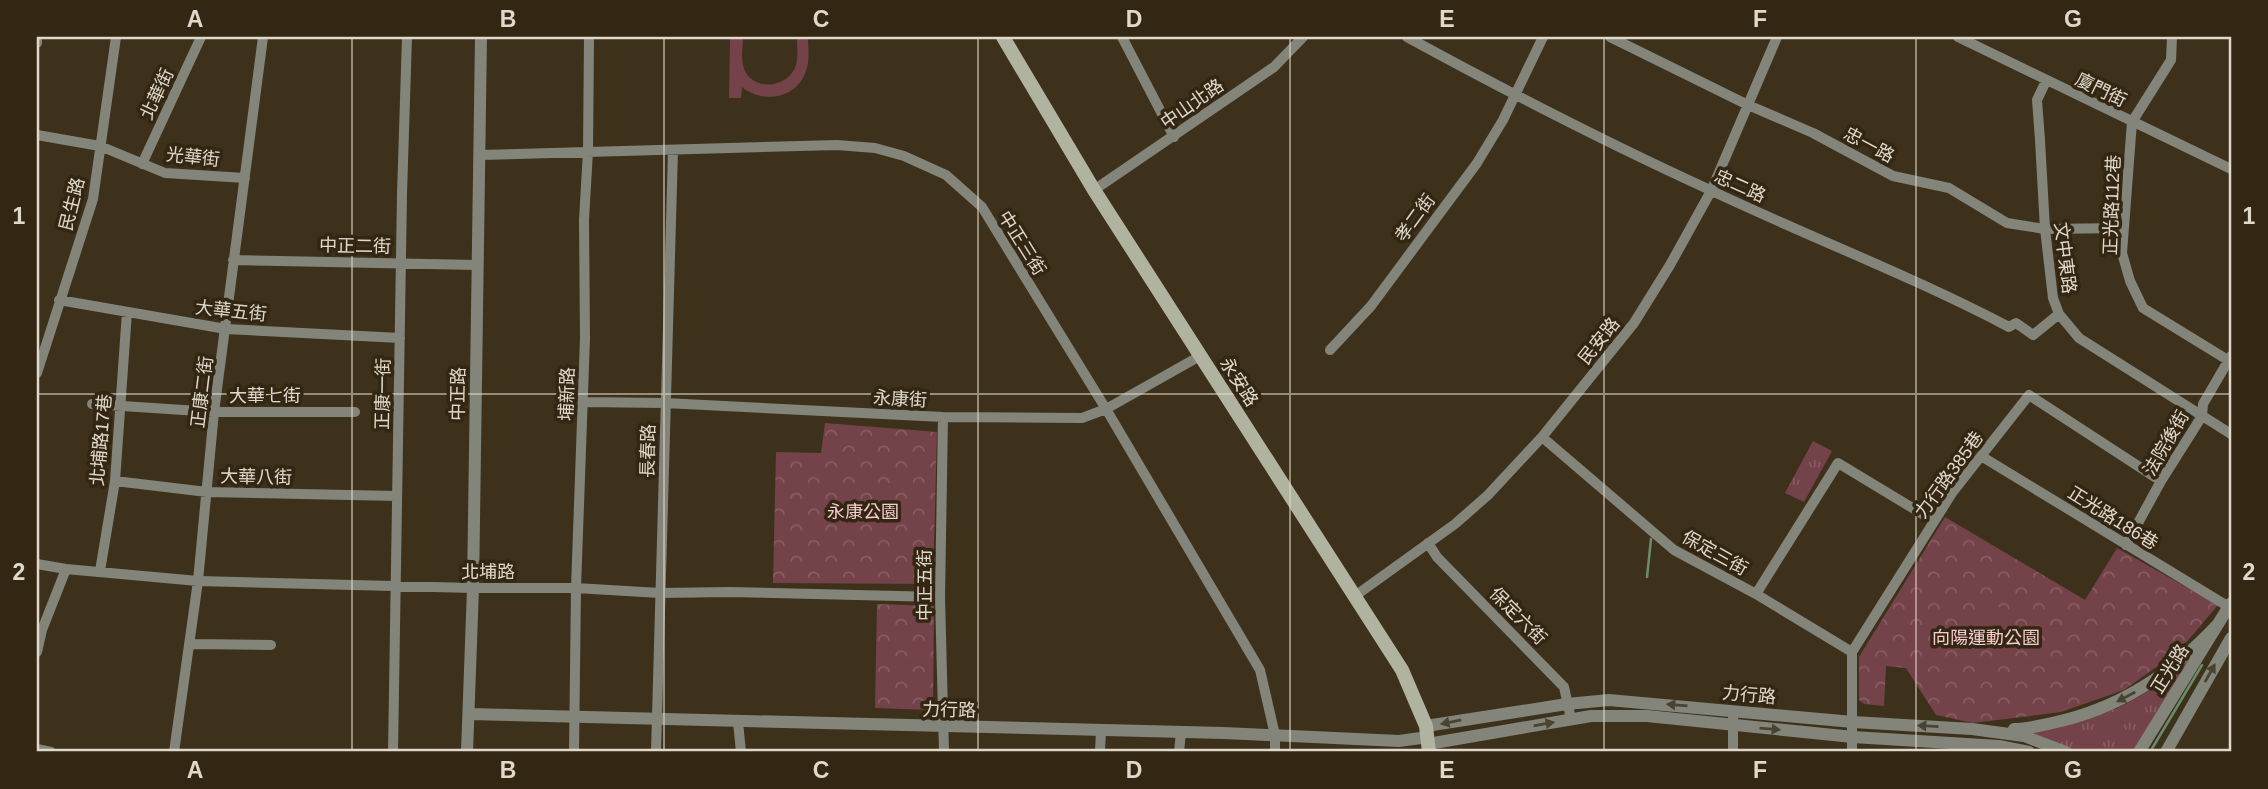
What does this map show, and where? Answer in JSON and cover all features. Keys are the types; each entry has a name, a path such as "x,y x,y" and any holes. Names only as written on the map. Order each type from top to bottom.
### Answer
{"main road":[{"name":"永安路","path":"1003,37 1094,190 1402,670 1428,740"}],"street":[{"path":"37,37 37,43"},
{"name":"民生路","path":"37,373 93,199 116,37"},
{"name":"北華街","path":"142,164 201,37"},
{"name":"正康二街","path":"174,752 191,645 214,412 263,37"},
{"name":"正康一街","path":"393,752 407,37"},
{"name":"中正路","path":"467,752 473,588 481,37"},
{"name":"埔新路","path":"574,752 576,588 585,338 584,220 588,151 589,37"},
{"path":"1124,37 1174,136"},
{"name":"中山北路","path":"1094,190 1274,66 1303,37"},
{"name":"忠二路","path":"1407,37 1514,96 1711,191 1962,302 2009,327 2016,323 2033,335 2059,314"},
{"name":"孝二街","path":"1330,350 1371,306 1477,163 1544,37"},
{"name":"忠一路","path":"1610,37 1748,105 1813,133 1894,176 1950,188 2007,223 2045,229 2124,228"},
{"name":"民安路","path":"1355,596 1455,524 1488,495 1542,437 1634,323 1711,191 1777,37"},
{"name":"廈門街","path":"1958,37 2231,169"},
{"path":"2132,122 2171,60 2172,37"},
{"name":"文中東路","path":"2046,81 2037,100 2045,229 2053,298 2059,314 2079,338 2231,434"},
{"name":"正光路112巷","path":"2132,122 2122,253 2130,281 2143,308 2230,359"},
{"name":"光華街","path":"37,135 100,146 165,173 245,178"},
{"name":"中正三街","path":"479,155 836,145 875,148 904,156 946,175 982,207 1107,409 1260,670 1275,735 1275,752"},
{"name":"長春路","path":"656,752 673,150"},
{"name":"中正二街","path":"233,260 477,265"},
{"name":"大華五街","path":"60,300 226,329 400,338"},
{"name":"北埔路17巷","path":"100,571 115,481 127,312"},
{"name":"永康街","path":"583,402 943,417 1082,418 1107,409 1200,356"},
{"name":"法院後街","path":"2126,545 2161,481 2202,416 2203,404 2230,359"},
{"name":"力行路385巷","path":"1852,652 1952,493 2029,395 2161,481"},
{"name":"大華七街","path":"92,404 214,412 355,412"},
{"name":"中正五街","path":"943,417 940,597 944,752"},
{"name":"保定三街","path":"1542,437 1674,550 1756,594 1852,652"},
{"name":"正光路186巷","path":"1981,456 2230,605"},
{"path":"1756,594 1838,463 1934,521"},
{"name":"大華八街","path":"115,481 207,492 397,496"},
{"name":"保定六街","path":"1428,543 1437,557 1564,687 1571,719"},
{"name":"北埔路","path":"37,564 198,581 940,597"},
{"path":"37,652 42,630 66,569"},
{"name":"正光路","path":"2139,752 2230,605"},
{"path":"1972,729 2024,729 2079,717 2112,705 2170,670 2193,651 2217,625"},
{"name":"正光路","path":"2166,752 2231,638"},
{"path":"191,645 271,645"},
{"path":"1852,652 1853,752"},
{"name":"力行路","path":"1428,740 1567,704 1609,700 1853,722 1972,729 2024,736 2066,752"},
{"path":"1733,711 1733,752"},
{"name":"力行路","path":"469,714 1275,735 1362,746 1428,740 1591,716 1647,716 1853,737 1999,746 2029,752"},
{"path":"738,722 741,752"},
{"path":"1100,752 1101,730"},
{"path":"1179,752 1181,732"},
{"path":"37,749 51,752"}],"green space":[{"path":"730,37 743,37 742,62 746,73 758,83 774,84 789,77 794,70 797,62 797,37 808,37 806,71 795,88 787,93 759,96 742,87 741,98 729,98"},
{"name":"永康公園","path":"825,423 937,432 933,584 773,583 776,452 821,453"},
{"path":"1813,441 1832,451 1804,502 1785,493"},
{"name":"向陽運動公園","path":"1945,517 2085,600 2117,548 2218,605 2179,651 2124,690 2061,712 1973,723 1936,715 1906,668 1886,666 1884,706 1864,704 1859,700 1859,657"},
{"path":"1991,603 2008,612 1989,643 1973,634"},
{"path":"877,604 934,606 933,710 875,708"},
{"path":"2196,652 2133,752 2077,752 2024,732 2082,720 2115,709 2158,684"}],"waterway":[{"path":"1647,577 1651,539"},
{"path":"2150,752 2202,665"}]}
